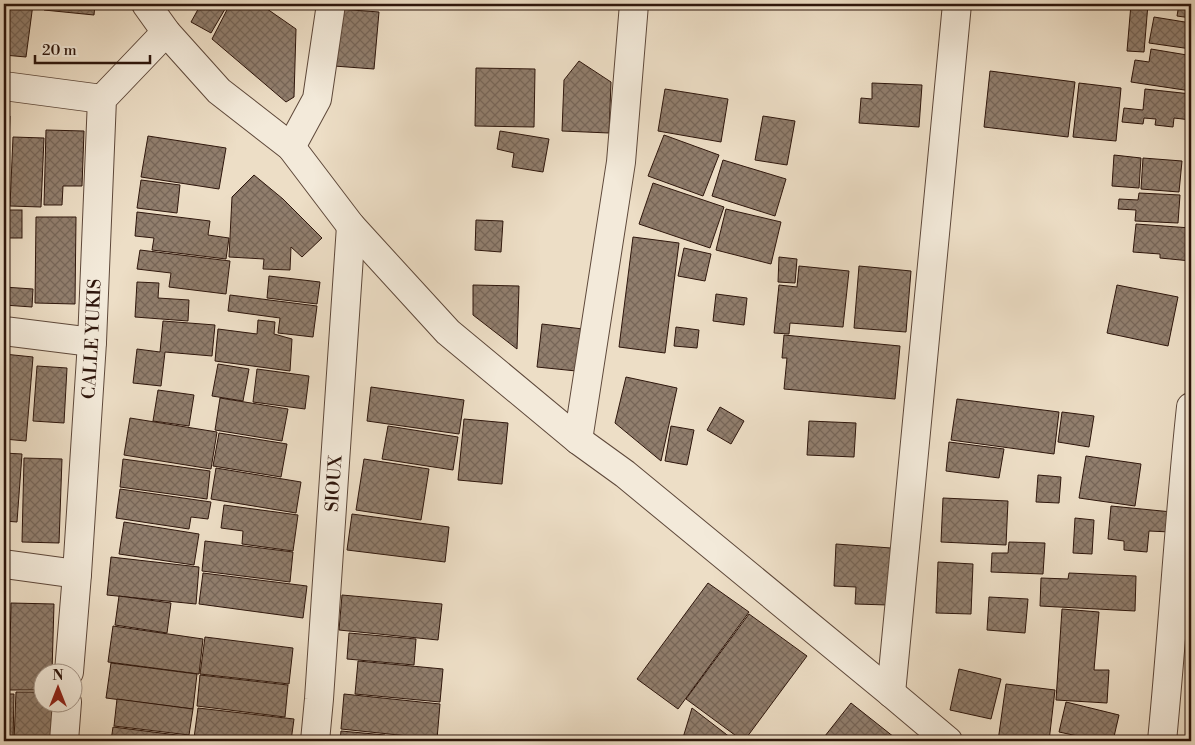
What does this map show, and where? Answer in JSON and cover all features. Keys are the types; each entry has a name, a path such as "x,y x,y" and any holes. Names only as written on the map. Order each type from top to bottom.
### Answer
{"street":[{"path":"146,4 166,32 219,91 291,147 351,226 448,332 578,440 625,474 948,741"},
{"path":"291,147 317,99 331,4"},
{"path":"578,440 621,162 634,4"},
{"path":"891,693 957,4"},
{"path":"4,86 102,99 166,32"},
{"name":"CALLE YUKIS","path":"70,662 92,342 102,99"},
{"name":"SIOUX","path":"315,741 351,226"},
{"path":"4,332 92,342"},
{"path":"1162,741 1188,463 1191,407"},
{"path":"4,564 77,574"},
{"path":"64,741 66,712"}],"building":[{"path":"4,4 33,4 26,57 4,55"},
{"path":"45,4 95,4 94,15 44,10"},
{"path":"201,4 228,4 211,33 191,22"},
{"path":"230,4 260,4 296,29 294,97 286,102 212,39"},
{"path":"731,4 801,4 801,8"},
{"path":"1131,4 1148,4 1144,52 1127,51"},
{"path":"1179,4 1191,4 1191,18 1177,16"},
{"path":"339,9 379,12 374,69 334,66"},
{"path":"1154,17 1191,23 1191,49 1149,43"},
{"path":"1151,49 1187,55 1187,50 1191,51 1191,91 1131,82 1135,60 1149,62"},
{"path":"579,61 611,82 609,133 562,131 564,80"},
{"path":"476,68 535,69 534,127 475,126"},
{"path":"990,71 1075,82 1068,137 984,127"},
{"path":"872,83 922,85 919,127 859,123 861,98 872,99"},
{"path":"1079,83 1121,88 1116,141 1073,137"},
{"path":"665,89 728,99 721,142 658,131"},
{"path":"1145,89 1191,94 1191,120 1174,118 1173,127 1155,125 1156,119 1144,118 1143,124 1122,122 1124,108 1143,110"},
{"path":"4,116 10,116 7,206 4,206"},
{"path":"763,116 795,121 787,165 755,160"},
{"path":"46,130 84,131 82,186 63,186 62,205 44,205"},
{"path":"500,131 549,139 543,172 512,167 514,153 497,149"},
{"path":"664,135 719,155 703,196 648,176"},
{"path":"148,136 226,148 219,189 141,177"},
{"path":"13,137 44,138 41,207 10,206"},
{"path":"1114,155 1141,158 1139,188 1112,186"},
{"path":"1143,158 1182,161 1179,192 1141,189"},
{"path":"723,160 786,179 775,216 712,196"},
{"path":"254,175 283,199 322,238 302,257 291,247 290,270 263,269 264,259 229,257 232,197"},
{"path":"141,180 180,185 177,213 137,208"},
{"path":"653,183 724,207 710,248 639,224"},
{"path":"1139,193 1180,195 1178,223 1135,221 1136,210 1118,209 1119,199 1138,200"},
{"path":"726,209 781,222 771,264 716,250"},
{"path":"4,210 22,210 22,238 4,238"},
{"path":"137,212 210,221 208,235 229,238 226,259 152,250 154,238 135,236"},
{"path":"36,217 76,217 75,304 35,303"},
{"path":"476,220 503,221 501,252 475,250"},
{"path":"1136,224 1191,228 1191,261 1160,258 1160,254 1133,252"},
{"path":"633,237 679,243 665,353 619,347"},
{"path":"684,248 711,254 705,281 678,276"},
{"path":"140,250 230,261 226,294 169,287 171,273 137,269"},
{"path":"779,257 797,259 795,283 778,282"},
{"path":"799,266 849,271 843,327 790,323 789,334 774,333 779,285 797,287"},
{"path":"859,266 911,271 906,332 854,328"},
{"path":"269,276 320,282 317,304 267,298"},
{"path":"137,282 159,283 158,298 189,300 188,321 135,317"},
{"path":"473,285 519,286 517,349 473,315"},
{"path":"1117,285 1178,297 1168,346 1107,333"},
{"path":"4,287 33,289 32,307 4,305"},
{"path":"716,294 747,298 744,325 713,321"},
{"path":"230,295 317,306 313,337 278,333 280,318 228,311"},
{"path":"258,320 275,322 274,334 292,339 290,371 215,361 218,329 257,334"},
{"path":"163,321 215,325 212,356 165,352 161,386 133,383 137,349 160,352"},
{"path":"542,324 591,330 586,372 537,367"},
{"path":"676,327 699,330 697,348 674,346"},
{"path":"784,335 900,346 895,399 784,389 787,358 782,358"},
{"path":"4,354 33,357 26,441 4,439"},
{"path":"218,364 249,369 243,401 212,396"},
{"path":"37,366 67,368 64,423 33,421"},
{"path":"257,369 309,376 305,409 253,402"},
{"path":"626,377 677,388 661,461 615,423"},
{"path":"371,387 464,400 459,434 367,421"},
{"path":"158,390 194,395 189,426 153,421"},
{"path":"220,398 288,409 282,441 215,430"},
{"path":"957,399 1059,412 1054,454 951,440"},
{"path":"720,407 744,421 731,444 707,430"},
{"path":"1062,412 1094,416 1089,447 1058,442"},
{"path":"130,418 217,432 211,469 124,455"},
{"path":"464,419 508,423 502,484 458,480"},
{"path":"809,421 856,423 854,457 807,455"},
{"path":"388,426 458,437 453,470 382,459"},
{"path":"671,426 694,430 687,465 665,461"},
{"path":"219,433 287,444 281,477 213,466"},
{"path":"949,442 1004,449 999,478 946,471"},
{"path":"4,453 22,454 17,522 4,521"},
{"path":"1086,456 1141,464 1135,506 1079,498"},
{"path":"24,458 62,459 59,543 22,542"},
{"path":"123,459 210,471 207,499 120,487"},
{"path":"364,459 429,469 421,520 356,510"},
{"path":"216,468 301,482 296,513 211,499"},
{"path":"1038,475 1061,477 1059,503 1036,502"},
{"path":"120,489 211,502 208,519 191,517 189,529 116,518"},
{"path":"943,498 1008,501 1006,545 941,542"},
{"path":"224,505 298,515 293,551 242,544 243,531 221,528"},
{"path":"1111,506 1172,512 1170,532 1149,531 1147,552 1124,550 1124,541 1108,539"},
{"path":"352,514 449,527 445,562 347,550"},
{"path":"1075,518 1094,520 1092,554 1073,553"},
{"path":"124,522 199,534 194,565 119,554"},
{"path":"205,541 293,552 290,582 202,571"},
{"path":"1009,542 1045,543 1043,574 991,572 992,553 1008,553"},
{"path":"836,544 891,548 888,605 855,604 856,587 834,586"},
{"path":"111,557 199,567 196,604 107,595"},
{"path":"938,562 973,564 971,614 936,613"},
{"path":"203,573 307,586 303,618 199,604"},
{"path":"1069,573 1136,576 1135,611 1040,606 1041,578 1068,579"},
{"path":"708,583 749,612 678,709 637,679"},
{"path":"342,595 442,604 438,640 339,630"},
{"path":"119,596 171,603 167,633 115,625"},
{"path":"989,597 1028,599 1025,633 987,630"},
{"path":"11,603 54,604 52,662 32,662 32,690 9,690"},
{"path":"4,605 9,605 7,691 4,691"},
{"path":"1062,609 1099,612 1094,670 1109,670 1107,703 1056,700"},
{"path":"749,614 807,656 743,741 686,699"},
{"path":"113,626 203,639 199,674 108,662"},
{"path":"349,633 416,639 414,665 347,659"},
{"path":"205,637 293,648 289,684 200,674"},
{"path":"358,661 443,669 440,702 355,694"},
{"path":"111,663 197,674 193,709 106,698"},
{"path":"959,669 1001,679 991,719 950,710"},
{"path":"200,675 288,685 285,717 197,706"},
{"path":"1006,684 1055,690 1049,741 998,741"},
{"path":"16,692 32,692 32,712 52,712 51,741 14,741"},
{"path":"4,694 14,694 13,741 4,741"},
{"path":"344,694 440,704 437,739 341,729"},
{"path":"117,699 193,709 189,735 114,726"},
{"path":"1066,702 1119,715 1113,741 1101,741 1059,732"},
{"path":"851,703 899,741 821,741"},
{"path":"198,708 294,719 291,741 227,741 194,738"},
{"path":"692,708 735,741 682,741"},
{"path":"113,727 193,737 192,741 111,741"},
{"path":"341,731 385,735 384,741 340,741"},
{"path":"194,739 216,741 194,741"}]}
